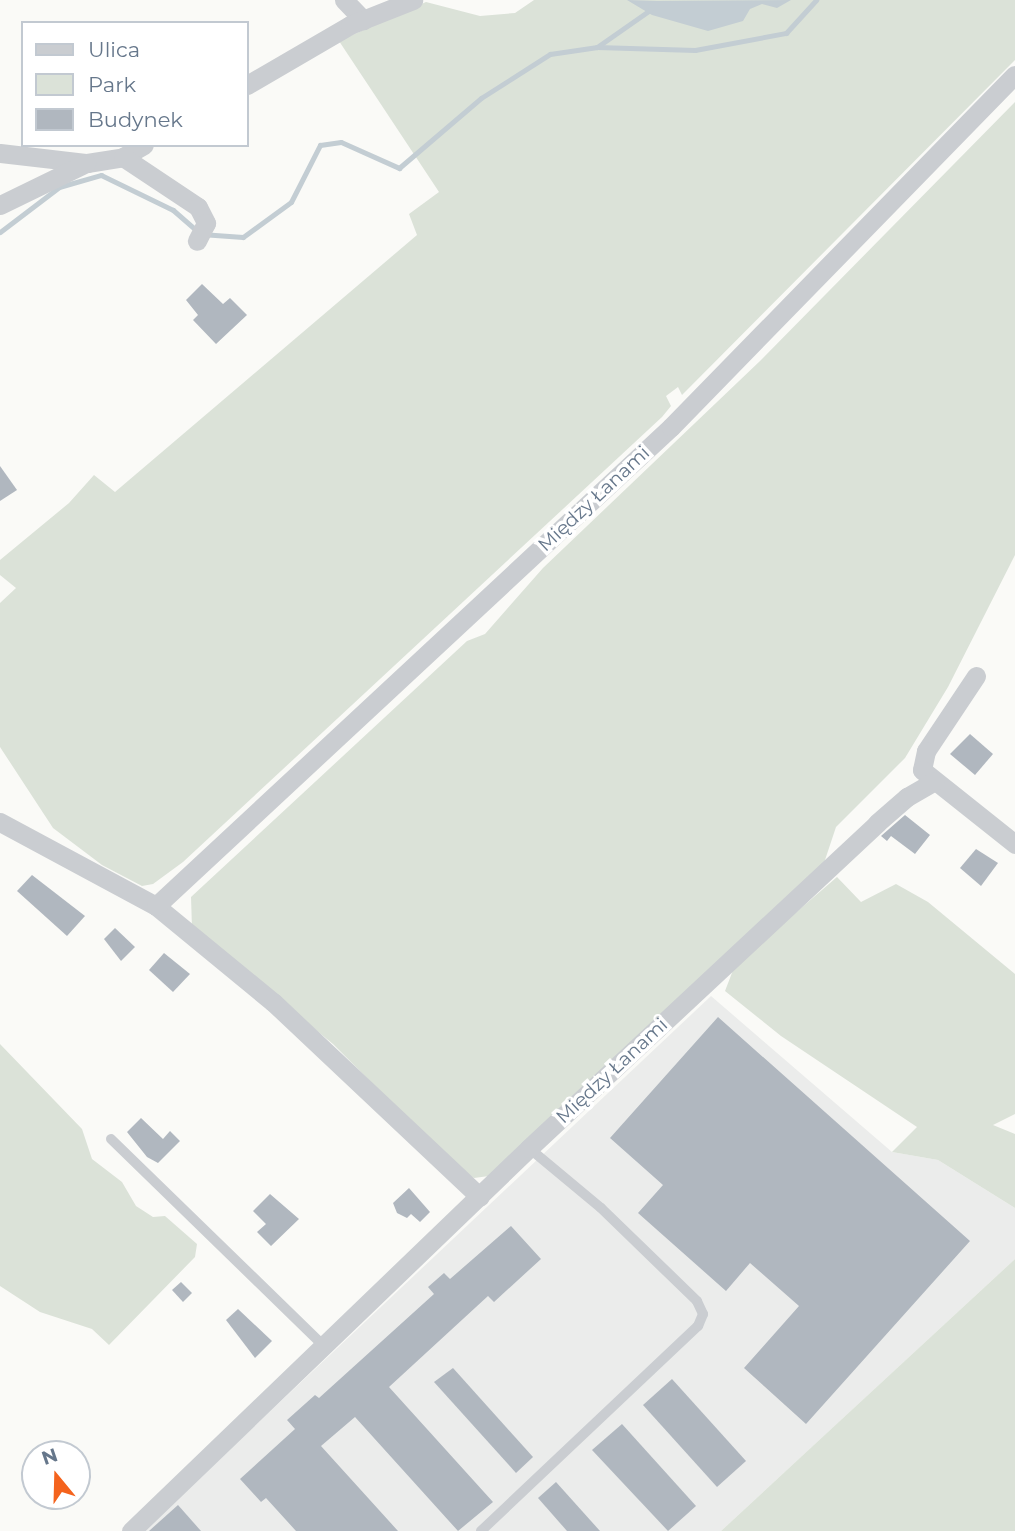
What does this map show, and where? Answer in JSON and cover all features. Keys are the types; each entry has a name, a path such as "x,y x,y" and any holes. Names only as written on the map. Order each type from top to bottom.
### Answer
{"street":[{"path":"344,0 363,20"},
{"path":"248,84 363,20 413,0"},
{"name":"Między Łanami","path":"156,906 671,427 1015,75"},
{"path":"0,153 87,163 123,157 140,147"},
{"path":"123,157 198,207 206,223 197,241"},
{"path":"0,205 87,163"},
{"path":"976,677 922,759 922,770 1015,845"},
{"name":"Między Łanami","path":"131,1531 529,1148 877,823 907,797 935,781"},
{"path":"0,822 156,906 273,1002 481,1197"}],"lane":[{"path":"111,1139 324,1346"},
{"path":"481,1531 698,1326 703,1314 697,1301 610,1217 529,1148"}],"shaded area":[{"path":"627,0 791,0 777,8 762,4 750,9 743,21 708,31 652,15"},
{"path":"711,996 892,1152 938,1160 1015,1208 1015,1259 721,1531 143,1531"}],"green space":[{"path":"534,0 1015,0 1015,60 682,395 678,387 666,396 671,406 662,417 183,862 153,884 142,886 102,865 53,828 0,747 0,603 16,588 0,575 0,560 69,503 94,475 115,492 417,235 409,214 439,192 339,41 426,2 480,16 515,13"},
{"path":"1015,102 1015,555 948,687 905,758 836,827 821,872 489,1176 474,1178 456,1167 333,1044 192,928 191,897 467,641 485,634 543,568 760,361"},
{"path":"837,877 861,902 896,884 928,902 1015,974 1015,1114 993,1125 1015,1134 1015,1208 938,1160 892,1152 917,1127 781,1036 725,991 735,965"},
{"path":"0,1044 82,1129 92,1159 122,1182 136,1206 153,1217 165,1216 197,1244 195,1257 109,1345 92,1329 40,1312 0,1286"},
{"path":"1015,1259 1015,1531 721,1531 816,1443"}],"building":[{"path":"202,284 223,304 230,298 247,315 216,344 193,320 198,315 186,300"},
{"path":"0,466 17,490 0,501"},
{"path":"970,734 993,754 975,775 950,754"},
{"path":"905,815 930,835 915,854 891,836 887,841 881,836"},
{"path":"976,849 998,863 981,886 960,868"},
{"path":"32,875 85,916 67,936 17,891"},
{"path":"115,928 135,947 121,961 104,939"},
{"path":"164,953 190,974 173,992 149,970"},
{"path":"718,1017 970,1241 806,1424 744,1368 799,1306 750,1263 726,1291 638,1213 663,1185 610,1138"},
{"path":"141,1118 163,1139 170,1131 180,1141 158,1163 147,1157 127,1132"},
{"path":"409,1188 430,1212 420,1222 411,1214 407,1218 397,1213 393,1203"},
{"path":"270,1194 299,1219 271,1246 257,1232 266,1224 253,1211"},
{"path":"511,1226 541,1259 494,1302 488,1296 389,1387 493,1502 458,1531 355,1417 321,1446 398,1531 296,1531 266,1498 261,1502 240,1479 295,1429 287,1420 315,1395 319,1398 434,1294 428,1287 444,1273 450,1279"},
{"path":"181,1282 192,1293 183,1302 172,1290"},
{"path":"238,1309 272,1341 255,1358 226,1320"},
{"path":"453,1368 533,1457 516,1473 434,1382"},
{"path":"672,1379 746,1461 717,1487 643,1405"},
{"path":"622,1424 696,1506 668,1531 592,1450"},
{"path":"556,1482 600,1531 567,1531 538,1498"},
{"path":"178,1505 201,1531 149,1531"}],"waterway":[{"path":"597,47 695,50 786,33 816,0"},
{"path":"0,232 59,187 101,175 173,210 201,234 243,237 291,202 320,145 341,142 399,168 481,98 550,54 597,47 650,10"}]}
